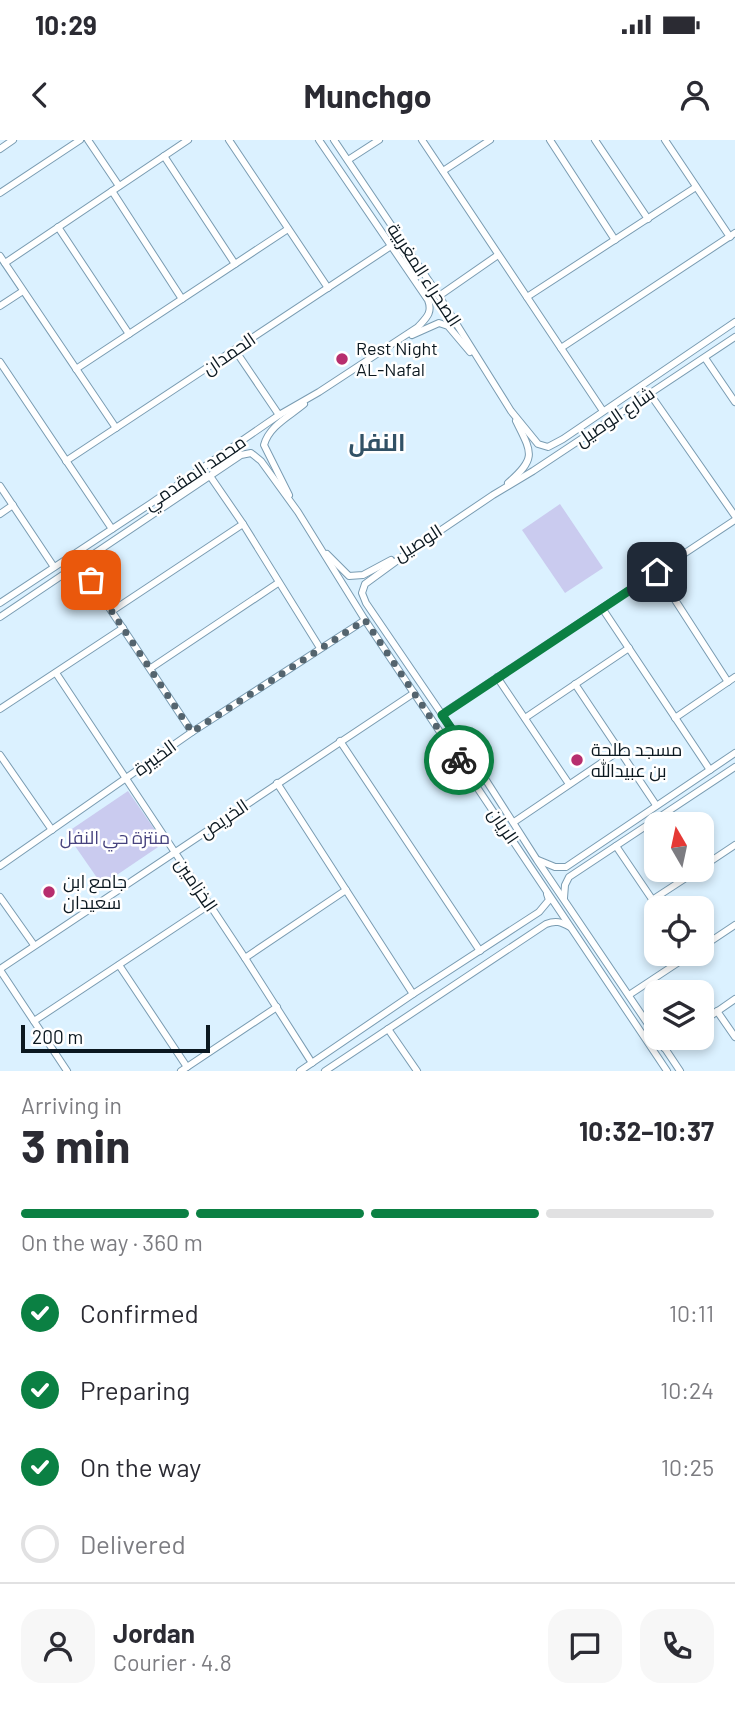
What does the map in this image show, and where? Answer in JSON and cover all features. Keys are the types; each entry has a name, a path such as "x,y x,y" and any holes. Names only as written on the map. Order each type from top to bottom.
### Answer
{"street":[{"path":"0,149 13,140"},
{"path":"0,193 80,140"},
{"path":"88,140 119,186"},
{"path":"5,263 188,140"},
{"path":"229,140 328,288"},
{"name":"الصحراء المغربية","path":"319,140 428,300 430,312"},
{"name":"الصحراء المغربية","path":"334,140 439,296 511,411"},
{"path":"348,160 379,140"},
{"path":"422,140 603,411"},
{"path":"443,171 490,140"},
{"path":"550,140 615,240"},
{"path":"595,140 648,219"},
{"path":"561,348 732,235 665,140"},
{"path":"164,156 235,264"},
{"path":"527,297 696,187"},
{"path":"111,191 182,299"},
{"path":"58,227 129,334"},
{"path":"76,369 288,229"},
{"name":"الحمدان","path":"66,461 391,246"},
{"path":"439,296 498,255"},
{"path":"0,256 116,428"},
{"path":"0,306 23,290"},
{"name":"محمد المقدمي","path":"0,603 279,415 418,327 430,312"},
{"name":"شارع الوصيل","path":"511,411 538,444 548,447 735,322"},
{"name":"محمد المقدمي","path":"390,345 439,323 453,331 484,370"},
{"name":"شارع الوصيل","path":"493,495 735,337"},
{"path":"235,349 279,415"},
{"path":"705,358 735,402"},
{"path":"0,362 112,529"},
{"path":"298,512 264,445 266,436 319,391"},
{"path":"442,715 735,518 650,394"},
{"path":"493,495 525,467 530,453 511,411"},
{"name":"محمد المقدمي","path":"0,617 241,455 251,453 261,461 298,512"},
{"path":"210,476 320,648"},
{"path":"0,486 54,567"},
{"name":"الوصيل","path":"342,568 349,576 363,575 417,546 493,495"},
{"path":"150,504 156,512"},
{"path":"0,514 13,505"},
{"name":"الريان","path":"298,512 365,620 667,1071"},
{"path":"112,611 243,524"},
{"name":"الريان","path":"319,545 342,568"},
{"name":"الريان","path":"417,546 365,584 362,593 366,603 644,1018"},
{"path":"80,564 192,732"},
{"path":"657,572 728,681"},
{"path":"151,668 278,583"},
{"path":"602,608 710,770"},
{"name":"الخبيرة","path":"0,866 192,732 365,620"},
{"path":"0,709 123,628"},
{"path":"524,718 629,648"},
{"name":"الخزامين","path":"56,673 313,1062"},
{"path":"497,677 569,784"},
{"path":"675,718 735,677"},
{"path":"575,684 656,806"},
{"name":"الخريص","path":"0,970 414,693"},
{"path":"340,741 480,951"},
{"path":"514,822 619,751"},
{"path":"537,860 555,867 566,867 735,753"},
{"path":"0,755 52,830"},
{"path":"465,769 475,763"},
{"path":"564,900 565,885 569,877 735,766"},
{"path":"277,783 413,994"},
{"path":"714,859 735,845"},
{"path":"616,846 649,896"},
{"path":"581,856 587,865"},
{"path":"658,896 680,882"},
{"path":"245,958 346,891"},
{"path":"300,1071 526,921 549,900 547,891"},
{"path":"0,897 34,945"},
{"path":"34,1021 209,905"},
{"path":"526,921 533,931"},
{"path":"325,1071 533,931 553,921 571,927"},
{"path":"714,940 734,929"},
{"path":"118,965 184,1069 277,1007"},
{"path":"629,995 671,966"},
{"path":"0,970 68,1071"},
{"path":"714,1013 735,999"},
{"path":"717,1011 735,1037"},
{"path":"388,1029 417,1071"},
{"name":"الريان","path":"665,1050 680,1071"}],"green space":[{"path":"560,504 603,568 565,593 522,530"},
{"name":"منتزة حي النفل","path":"128,791 164,843 102,885 66,833"}],"way so far":[{"path":"91,580 192,732 365,620 459,760"}],"place":[{"name":"Rest Night AL-Nafal","path":"342,359"},
{"name":"مسجد طلحة بن عبيدالله","path":"577,760"},
{"name":"جامع ابن سعيدان","path":"49,892"}],"district":[{"name":"النفل","path":"377,443"}],"route":[{"path":"459,760 465,769 475,763 442,715 657,572"}]}
